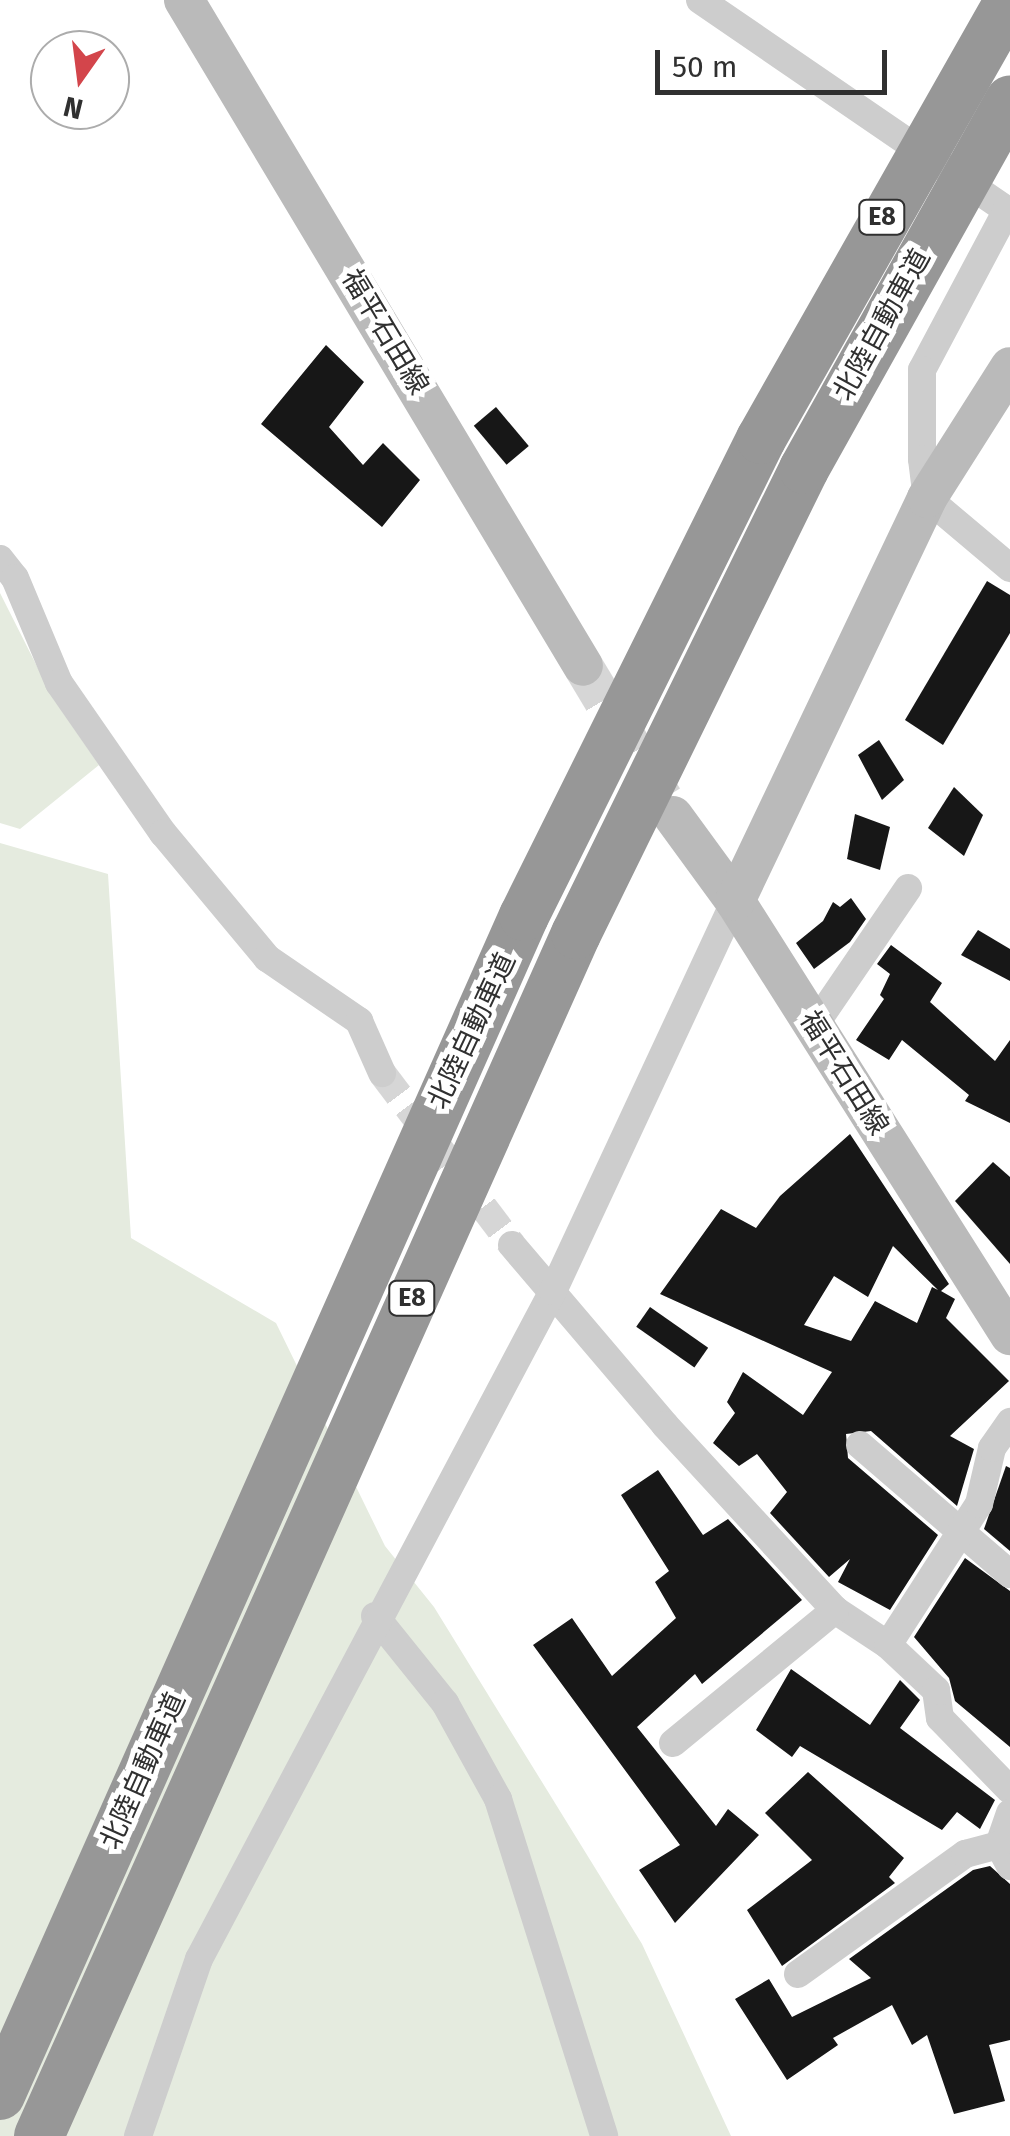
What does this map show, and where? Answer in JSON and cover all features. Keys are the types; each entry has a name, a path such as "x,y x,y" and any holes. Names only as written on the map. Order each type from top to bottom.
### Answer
{"highway":[{"name":"北陸自動車道","path":"0,2094 484,1004 761,439 1010,0"},
{"name":"北陸自動車道","path":"39,2136 568,951 804,469 1010,101"}],"main road":[{"name":"福平石田線","path":"184,0 583,666"},
{"path":"735,901 928,498 1010,366"},
{"name":"福平石田線","path":"673,816 735,901 1010,1335"}],"street":[{"path":"700,0 1009,210 922,370 928,498 1010,568"},
{"path":"0,558 15,578 59,683 163,833 267,958 359,1021 382,1073"},
{"path":"814,1026 908,888"},
{"path":"138,2136 199,1958 375,1616 554,1291 735,901"},
{"path":"512,1244 665,1425 836,1610 888,1646 936,1690 940,1718 1010,1790"},
{"path":"888,1646 979,1504 992,1448 1010,1422"},
{"path":"860,1444 1010,1574"},
{"path":"673,1744 836,1610"},
{"path":"375,1616 445,1703 498,1799 604,2136"},
{"path":"798,1974 965,1854 1004,1856 1010,1813"}],"shaded area":[{"path":"0,593 53,698 99,765 20,829 0,823"},
{"path":"0,843 108,874 131,1238 276,1323 385,1546 434,1607 642,1944 731,2136 0,2136"}],"building":[{"path":"326,345 364,382 329,427 363,465 383,443 420,480 382,527 261,424"},
{"path":"496,407 529,446 507,465 474,426"},
{"path":"987,581 1010,595 1010,633 943,745 905,720"},
{"path":"879,740 904,780 882,800 858,755"},
{"path":"954,787 983,815 964,856 928,828"},
{"path":"855,814 890,827 880,870 847,859"},
{"path":"851,898 866,919 850,942 814,969 796,943 823,921 833,902 840,907"},
{"path":"978,930 1010,949 1010,981 961,955"},
{"path":"891,945 942,983 930,1002 995,1061 1010,1040 1010,1123 965,1101 969,1095 902,1040 889,1060 856,1040 884,999 880,995 890,974 877,964"},
{"path":"850,1134 949,1284 941,1291 955,1299 946,1318 1009,1381 950,1436 974,1449 957,1506 871,1431 846,1434 848,1458 938,1535 890,1610 838,1582 850,1559 829,1577 770,1513 787,1492 757,1454 739,1466 713,1443 735,1413 727,1402 743,1372 803,1415 832,1372 660,1294 721,1209 756,1228 780,1196","holes":["893,1246 938,1290 932,1287 917,1323 875,1301 851,1341 804,1325 834,1276 868,1297"]},
{"path":"993,1162 1010,1177 1010,1264 955,1201"},
{"path":"650,1307 708,1348 694,1367 636,1327"},
{"path":"1006,1466 1010,1468 1010,1551 984,1529"},
{"path":"658,1470 703,1535 728,1519 802,1600 702,1684 695,1674 637,1727 716,1826 728,1809 759,1835 675,1923 639,1870 680,1845 533,1645 572,1618 612,1676 676,1618 655,1582 669,1571 621,1495"},
{"path":"965,1558 1010,1591 1010,1747 955,1701 949,1678 914,1637"},
{"path":"791,1669 870,1725 900,1680 920,1700 900,1728 995,1800 980,1829 957,1812 942,1830 800,1746 792,1757 756,1730"},
{"path":"808,1772 904,1858 889,1877 895,1883 782,1966 747,1910 812,1860 765,1813"},
{"path":"990,1866 1010,1884 1010,2040 989,2045 1005,2101 954,2114 927,2035 912,2045 892,2005 833,2038 838,2045 787,2080 735,1999 769,1979 792,2017 871,1978 849,1959 973,1870"}],"tunnel":[{"path":"583,666 663,799"},
{"path":"382,1073 512,1245"}]}
